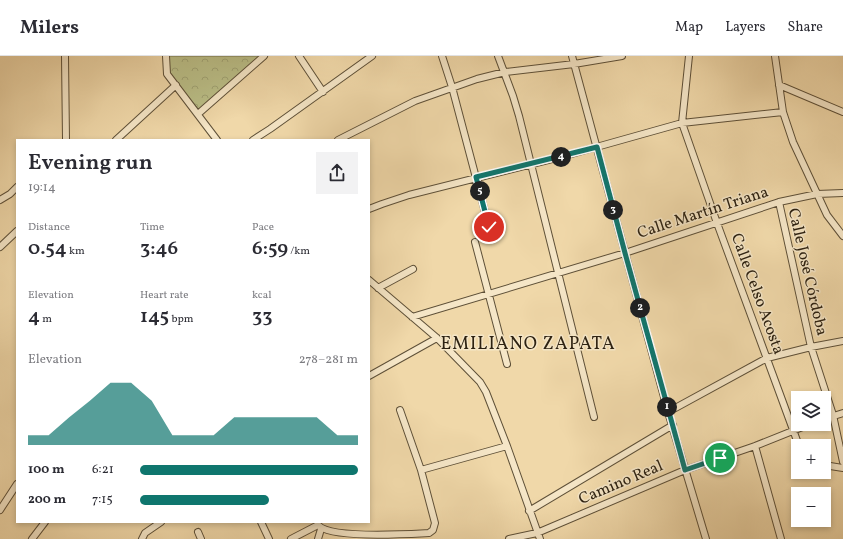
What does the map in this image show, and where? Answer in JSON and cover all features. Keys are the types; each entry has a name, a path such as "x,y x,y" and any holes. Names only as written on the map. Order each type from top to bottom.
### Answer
{"street":[{"path":"65,56 66,139"},
{"path":"166,56 167,74 216,139"},
{"path":"198,114 264,56"},
{"path":"299,56 323,92"},
{"path":"254,139 372,56"},
{"path":"442,56 452,87 489,227"},
{"path":"498,56 505,72 519,116 594,417"},
{"path":"572,56 668,412 706,539"},
{"path":"340,139 415,101 477,79 505,72 574,64 622,56"},
{"name":"Calle Celso Acosta","path":"689,56 682,123 717,223 791,422"},
{"path":"776,56 783,112 793,142 827,215 843,236"},
{"path":"117,139 176,85"},
{"path":"779,85 843,112"},
{"path":"370,210 409,195 597,147 682,123 783,112"},
{"path":"0,200 16,188"},
{"name":"Calle Martín Triana","path":"412,317 625,253 778,202 817,194 843,193"},
{"name":"Calle José Córdoba","path":"778,202 811,347 834,415 843,462"},
{"path":"0,247 16,232"},
{"path":"475,242 506,364"},
{"path":"378,288 413,268"},
{"path":"370,281 437,338 480,382 486,392 507,446 539,536"},
{"path":"370,375 437,338"},
{"path":"668,412 767,358 843,341"},
{"path":"319,526 330,532 360,537 429,532 434,530 435,523 421,470 400,410"},
{"path":"831,416 843,413"},
{"path":"529,511 672,425"},
{"name":"Camino Real","path":"509,539 539,536 685,470 792,431"},
{"path":"421,470 507,446"},
{"path":"754,446 781,539"},
{"path":"831,466 843,468"},
{"path":"0,510 16,486"},
{"path":"32,539 44,523"},
{"path":"143,536 160,523"},
{"path":"261,523 269,539"},
{"path":"291,539 319,526"},
{"path":"318,539 319,526"},
{"path":"198,532 201,539"}],"green space":[{"path":"168,56 261,56 199,110 169,74"}],"district":[{"name":"EMILIANO ZAPATA","path":"528,344"}],"route":[{"path":"489,227 476,177 597,147 685,470 720,458"}]}
